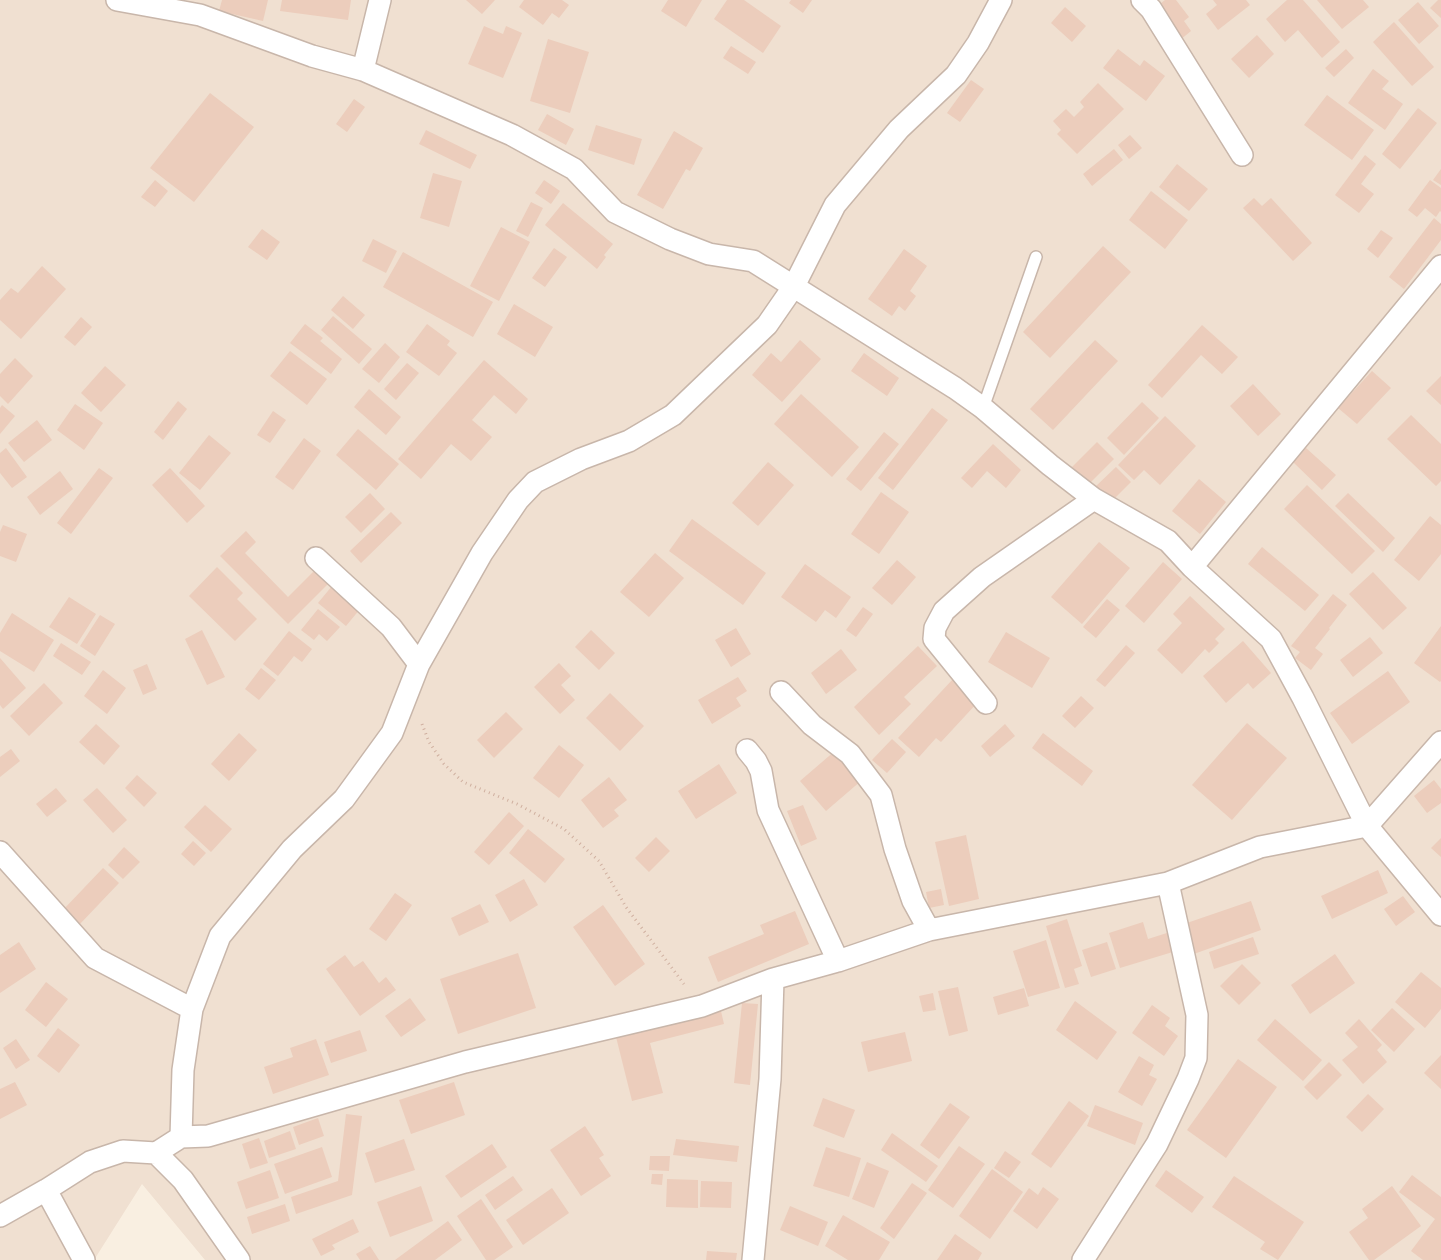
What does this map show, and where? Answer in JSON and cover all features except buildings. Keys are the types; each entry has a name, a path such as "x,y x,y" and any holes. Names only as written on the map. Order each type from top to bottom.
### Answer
{"street":[{"path":"117,0 200,15 312,56 363,70 512,134 574,169 615,212 670,239 708,254 752,261 955,388 983,408 1050,465 1094,499 1168,541 1192,567 1271,639 1303,698 1366,826 1441,915"},
{"path":"363,70 380,0"},
{"path":"181,1137 183,1070 192,1009 220,936 292,849 344,799 392,734 419,664 482,553 518,500 534,482 581,459 629,441 673,415 767,325 794,286 835,205 899,129 956,75 978,43 1001,0"},
{"path":"1142,0 1151,9 1242,155"},
{"path":"1192,567 1441,266"},
{"path":"986,703 934,639 934,628 944,611 982,577 1094,499"},
{"path":"316,558 391,626 419,664"},
{"path":"781,692 812,725 850,754 882,795 895,849 912,901 929,930"},
{"path":"0,1216 90,1162 123,1151 156,1153 181,1137 208,1136 465,1062 702,1006 773,979 838,961 929,930 1168,883 1260,847 1366,826 1441,742"},
{"path":"747,750 756,761 760,771 768,810 838,961"},
{"path":"0,852 95,958 192,1009"},
{"path":"1082,1260 1157,1144 1196,1058 1197,1015 1168,883"},
{"path":"753,1260 770,1079 773,979"},
{"path":"156,1153 183,1180 239,1260"},
{"path":"46,1190 84,1260"}],"lane":[{"path":"983,408 1036,257"}],"path":[{"path":"409,688 429,742 444,764 463,782 517,804 564,829 599,861 626,907 702,1006"}],"shaded area":[{"path":"0,0 1441,0 1441,1260 205,1260 142,1184 94,1260 0,1260"}]}
